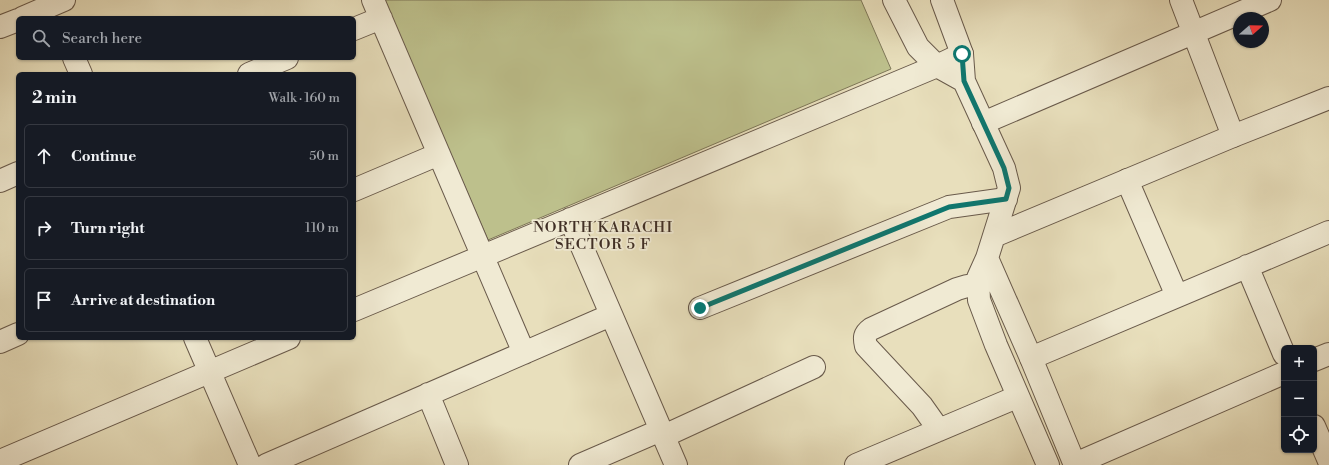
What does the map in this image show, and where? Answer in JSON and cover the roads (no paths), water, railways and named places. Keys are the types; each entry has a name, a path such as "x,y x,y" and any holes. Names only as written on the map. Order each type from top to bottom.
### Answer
{"street":[{"path":"894,0 918,47 937,66 964,81"},
{"path":"1181,0 1233,136"},
{"path":"983,122 1270,0"},
{"path":"946,1 962,54 964,81 1004,168 1009,188 987,258 978,278 980,300 1017,397 1048,465"},
{"path":"28,16 55,6"},
{"path":"356,27 377,9 524,353"},
{"path":"0,27 16,21"},
{"path":"356,309 937,66 962,54"},
{"path":"75,60 80,72"},
{"path":"254,72 282,60"},
{"path":"994,236 1233,136 1329,98"},
{"path":"356,189 439,154"},
{"path":"0,181 16,174"},
{"path":"1127,180 1177,296"},
{"path":"700,308 949,207 1006,199"},
{"path":"570,219 676,465"},
{"path":"1031,358 1329,232"},
{"path":"987,258 1075,464 1281,374"},
{"path":"1247,266 1281,347"},
{"path":"939,430 922,406 866,346 864,338 866,332 871,329 957,289 967,286 979,286"},
{"path":"266,465 611,314"},
{"path":"0,342 16,335"},
{"path":"196,340 250,465"},
{"path":"0,461 284,340"},
{"path":"1317,359 1329,354"},
{"path":"580,465 662,433 814,367"},
{"path":"428,394 457,465"},
{"path":"856,465 1017,397"},
{"path":"1317,433 1329,461"}],"district":[{"name":"NORTH KARACHI SECTOR 5 F","path":"603,236"}]}
